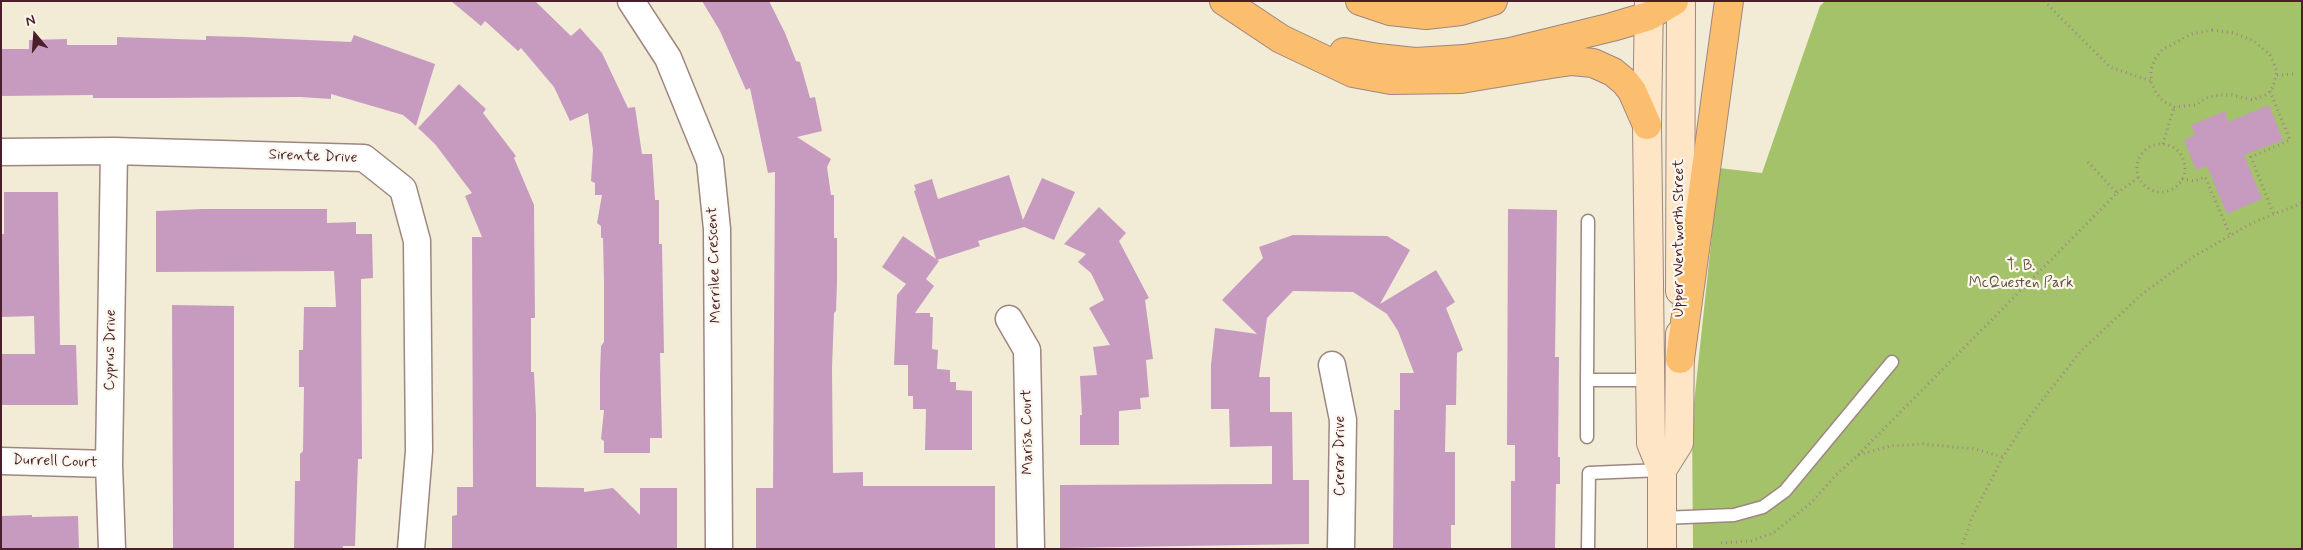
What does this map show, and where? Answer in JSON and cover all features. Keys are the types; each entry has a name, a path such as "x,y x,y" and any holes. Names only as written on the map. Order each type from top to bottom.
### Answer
{"highway":[{"path":"1224,1 1282,39 1353,73 1391,80 1461,79 1497,75 1572,61 1592,63 1613,72 1625,82 1632,91 1647,125"},
{"path":"1360,1 1390,11 1426,15 1461,11 1494,1"},
{"path":"1282,39 1378,58 1415,62 1464,59 1510,52 1554,42 1674,1"},
{"path":"1680,359 1729,1"}],"main road":[{"name":"Upper Wentworth Street","path":"1662,470 1679,443 1681,1"},
{"name":"Upper Wentworth Street","path":"1649,9 1647,125 1652,380 1651,443 1662,470 1662,549"}],"street":[{"name":"Merrilee Crescent","path":"631,1 668,58 710,161 717,229 719,549"},
{"name":"Sirente Drive","path":"1,152 114,151 364,158 403,189 417,241 419,451 411,549"},
{"name":"Cyprus Drive","path":"112,549 109,464 114,151"},
{"name":"Marisa Court","path":"1009,319 1027,350 1031,549"},
{"name":"Crerar Drive","path":"1332,365 1343,420 1341,549"},
{"name":"Durrell Court","path":"1,461 109,464"}],"lane":[{"path":"1587,436 1588,221"},
{"path":"1662,518 1734,515 1763,507 1785,491 1892,362"},
{"path":"1587,380 1652,380"},
{"path":"1588,549 1590,473 1662,470"}],"path":[{"path":"2044,1 2110,67 2151,81"},
{"path":"2212,30 2234,33 2254,41 2275,62 2277,75 2270,91 2261,98 2252,100 2219,94 2206,98 2196,105 2174,108 2162,100 2155,91 2151,81 2151,69 2155,59 2162,50 2191,34 2212,30"},
{"path":"2277,75 2293,74"},
{"path":"2270,91 2290,140 2251,157 2274,215"},
{"path":"2163,144 2174,108"},
{"path":"2155,144 2163,144 2178,150 2183,157 2185,172 2182,179 2171,190 2155,191 2148,188 2139,177 2137,169 2142,154 2155,144"},
{"path":"2087,162 2117,192"},
{"path":"1721,543 1751,541 1773,533 1804,509 2117,192 2139,177"},
{"path":"2182,179 2195,181 2205,177 2230,235"},
{"path":"1961,549 1972,517 2003,457 2056,381 2110,322 2168,274 2230,235 2302,203"},
{"path":"1858,455 1890,446 1923,444 1974,449 2003,457"}],"green space":[{"name":"T. B. McQuesten Park","path":"1825,1 2302,1 2302,549 1693,549 1692,422 1719,168 1762,173 1820,6"}],"building":[{"path":"451,1 535,1 571,36 580,28 602,53 628,108 635,107 642,154 652,154 655,200 659,200 659,244 662,244 664,353 660,353 662,438 650,438 650,453 604,453 604,441 601,439 604,410 600,410 600,375 601,346 604,342 604,281 603,238 601,238 601,226 597,223 602,195 595,195 595,183 591,181 593,150 588,113 570,121 554,87 521,48 518,51 485,21 481,26"},
{"path":"702,1 769,1 796,61 800,62 810,98 815,97 822,131 797,137 831,159 827,167 831,195 834,195 834,238 837,238 836,311 834,313 832,368 833,473 863,472 863,486 995,486 995,548 756,549 756,488 773,488 775,172 768,173 750,88 746,90 720,31"},
{"path":"354,35 435,64 416,126 403,115 331,94 331,99 300,97 93,98 93,95 1,96 1,49 29,49 29,40 67,39 67,45 117,45 117,37 206,40 206,36 351,42"},
{"path":"459,84 486,109 483,113 516,156 514,158 534,205 535,318 531,318 531,372 534,372 536,415 536,487 584,488 584,492 613,488 640,515 640,488 677,488 677,549 452,549 452,516 457,515 457,487 473,487 472,237 482,237 465,196 472,193 435,144 418,128"},
{"path":"2269,105 2283,140 2244,155 2262,199 2227,214 2207,166 2196,170 2184,140 2195,135 2191,125 2225,111 2228,122"},
{"path":"1009,175 1023,220 1042,178 1075,192 1054,240 1024,227 978,241 980,246 937,260 939,261 926,279 934,286 915,313 930,313 930,317 933,317 932,349 938,350 937,369 950,370 950,382 956,382 956,390 972,391 972,450 925,450 926,409 913,409 913,396 908,396 908,365 894,365 897,295 906,284 882,267 903,236 936,259 914,191 916,190 914,185 932,179 938,199"},
{"path":"4,192 58,192 60,345 76,345 78,405 1,405 1,354 35,354 34,316 1,317 1,234 4,234"},
{"path":"1099,207 1126,233 1119,241 1149,298 1145,300 1153,359 1146,360 1149,397 1140,398 1141,409 1119,411 1119,445 1080,445 1080,415 1082,415 1080,376 1097,375 1093,347 1110,345 1089,308 1104,300 1091,273 1078,262 1086,254 1064,244"},
{"path":"327,209 327,223 356,222 356,234 372,234 373,278 361,279 362,459 358,459 355,546 343,546 343,549 294,549 295,481 300,481 300,454 303,451 304,387 299,387 299,350 303,350 304,307 336,307 334,271 156,272 156,211"},
{"path":"1508,209 1557,210 1555,357 1559,357 1558,457 1560,457 1560,484 1556,484 1555,549 1511,549 1511,481 1515,481 1515,445 1507,445"},
{"path":"1293,235 1387,236 1410,250 1380,304 1436,270 1455,302 1446,308 1463,350 1457,353 1456,405 1446,405 1445,452 1455,452 1455,525 1451,525 1451,549 1393,549 1394,410 1400,410 1400,373 1414,373 1398,331 1387,314 1353,292 1293,291 1267,318 1259,377 1270,377 1270,412 1292,412 1293,480 1309,480 1309,544 1060,548 1060,485 1272,484 1272,446 1230,447 1229,409 1211,409 1211,365 1215,328 1257,334 1222,300 1263,258 1259,247"},
{"path":"172,305 234,306 234,549 173,549"},
{"path":"32,515 32,517 78,516 79,549 1,549 1,516"}]}
